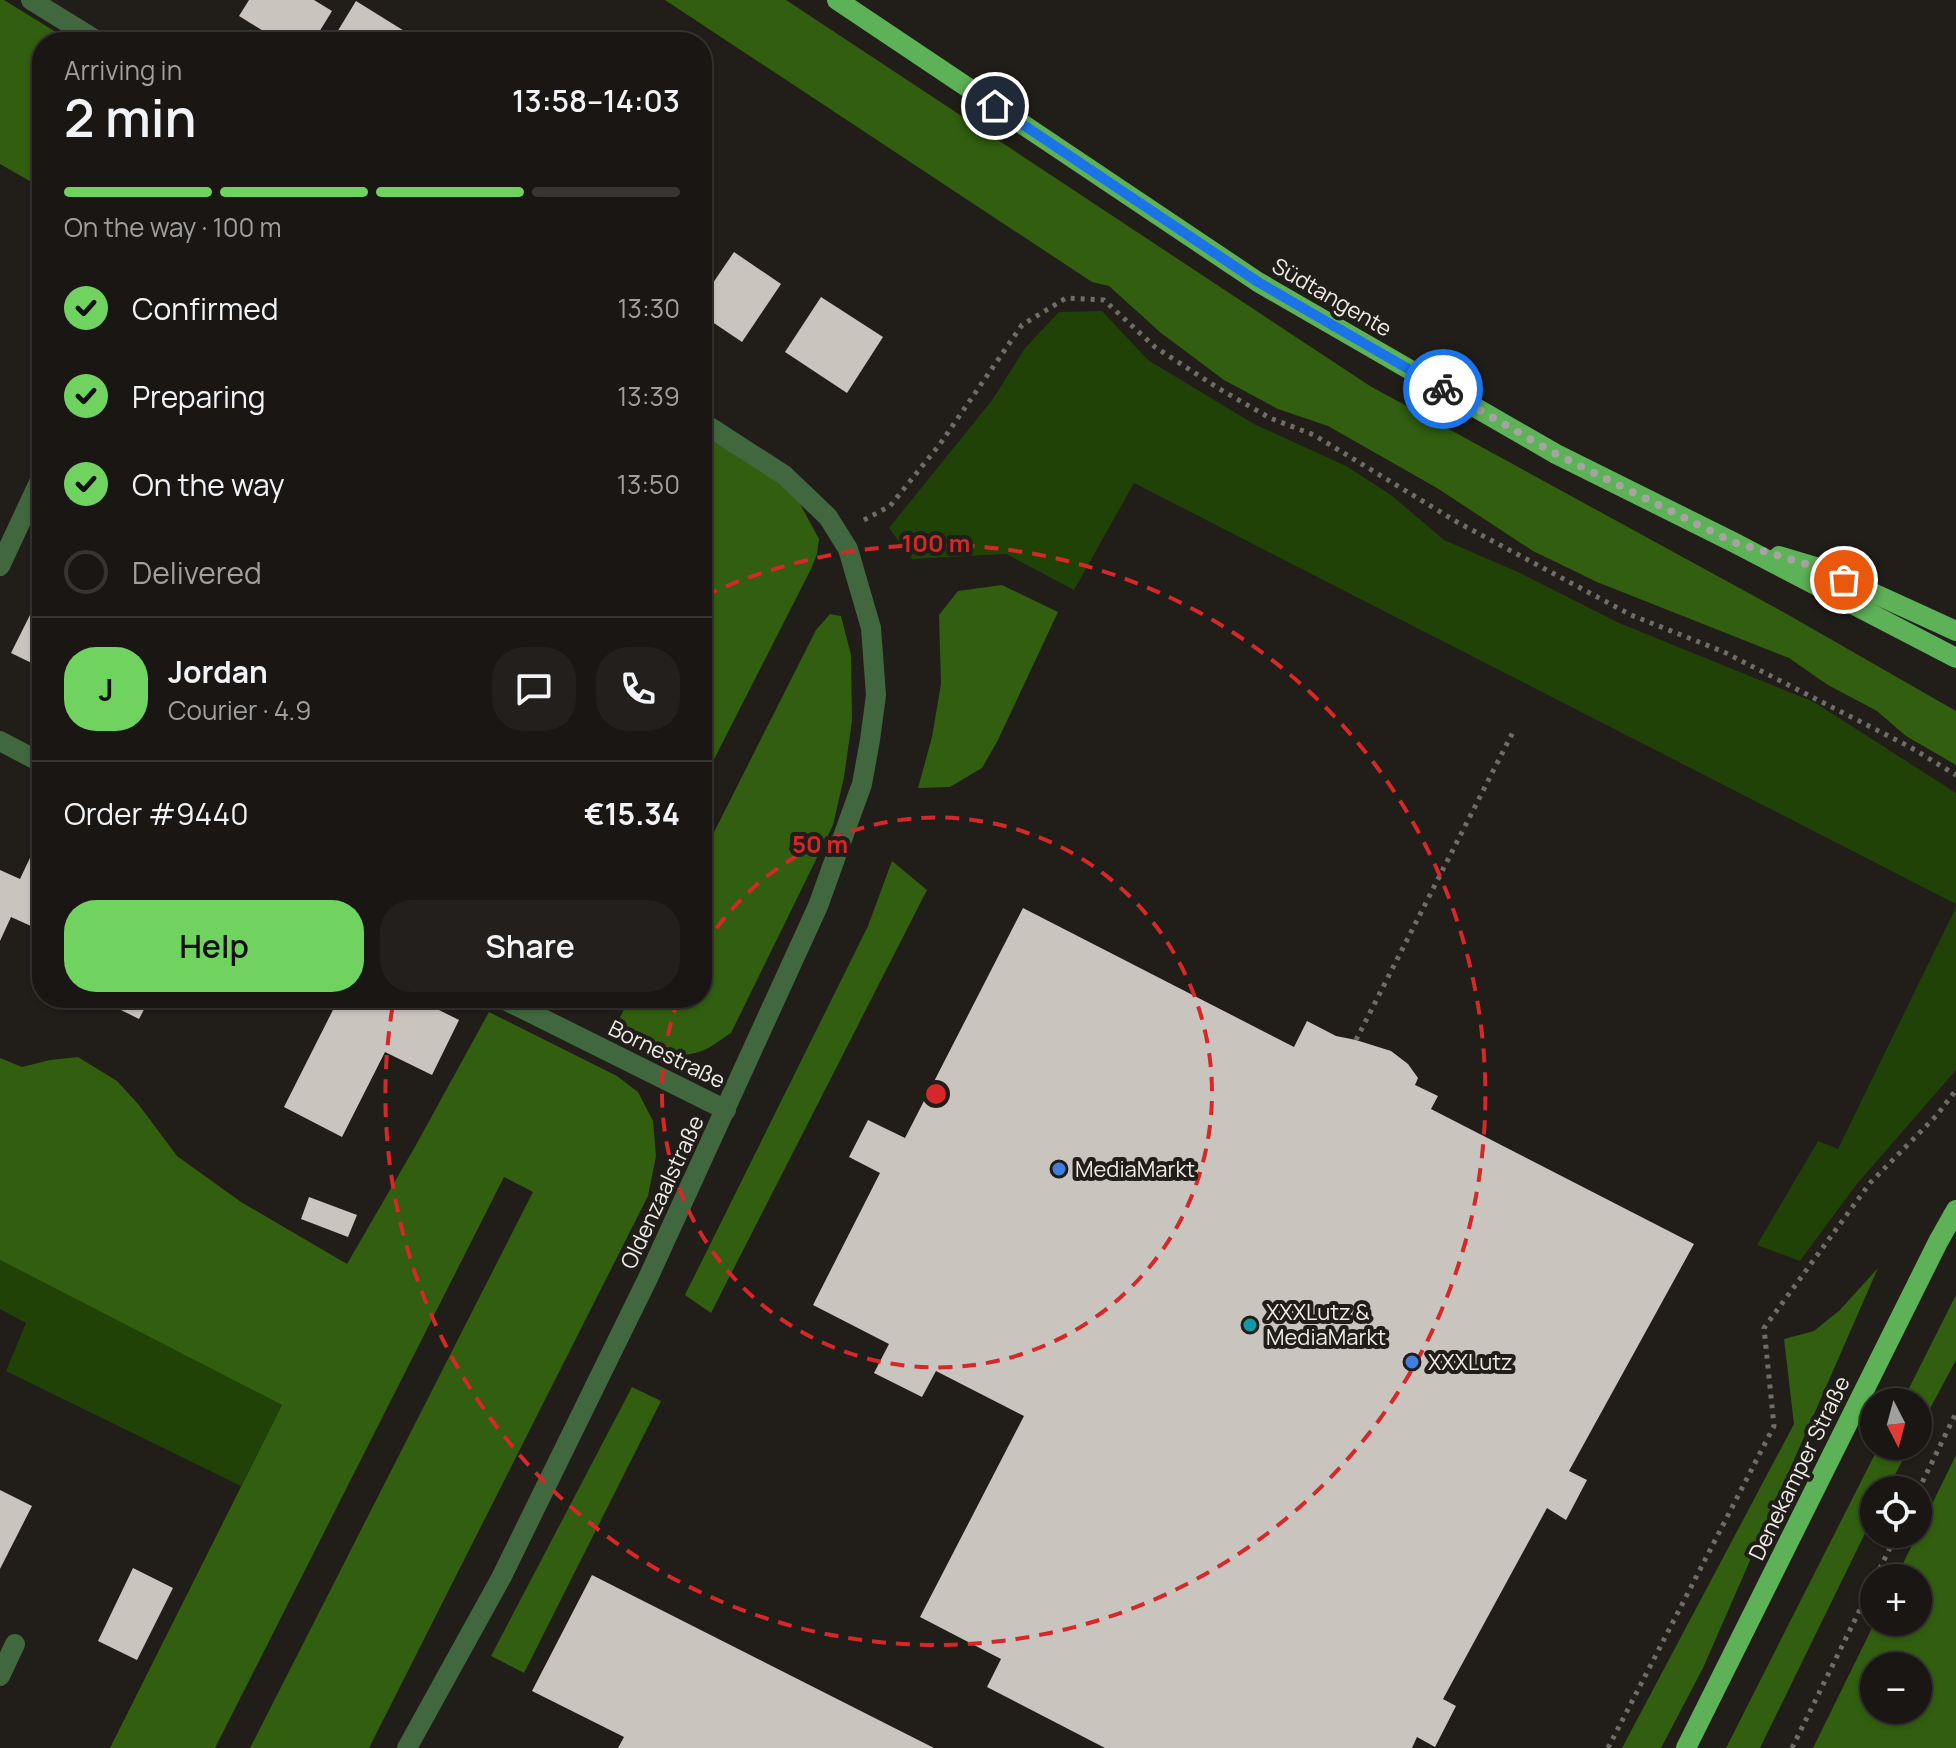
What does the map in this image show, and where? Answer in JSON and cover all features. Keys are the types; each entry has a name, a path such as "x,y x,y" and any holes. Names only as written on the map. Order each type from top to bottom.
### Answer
{"main road":[{"name":"Südtangente","path":"837,0 1258,282 1556,454 1956,658"},
{"path":"1733,542 1816,567 1956,631"},
{"name":"Denekamper Straße","path":"1686,1748 1956,1210"}],"street":[{"path":"31,0 83,32"},
{"name":"Oldenzaalstraße","path":"407,1748 508,1564 648,1278 818,906 862,784 876,695 871,628 848,549 828,517 784,475 712,428"},
{"path":"0,566 32,497"},
{"path":"0,741 32,758"},
{"name":"Bornestraße","path":"521,1008 726,1110"},
{"path":"0,1676 15,1644"}],"path":[{"path":"838,533 890,506 940,444 1022,325 1066,298 1104,300 1155,347 1270,418 1314,435 1457,522 1631,615 1724,652 1910,747 1956,775"},
{"path":"1356,1040 1514,730"},
{"path":"1608,1748 1774,1426 1764,1328 1870,1183 1937,1115 1956,1090"},
{"path":"1925,1476 1956,1413"},
{"path":"1792,1748 1860,1610"}],"green space":[{"path":"0,0 4,0 56,32 32,32 32,182 0,164"},
{"path":"665,0 786,0 1370,386 1785,613 1956,711 1956,765 1906,736 1877,711 1828,685 1789,658 1597,582 1533,551 1437,488 1328,426 1278,409 1224,380 1161,333 1109,286 1092,282"},
{"path":"1102,311 1148,360 1254,424 1346,466 1391,495 1444,540 1520,573 1619,623 1814,702 1956,793 1956,904 1134,483 1074,590 1006,554 912,559 889,528 993,399 1025,348 1059,312"},
{"path":"712,439 768,474 799,502 819,539 811,569 712,763"},
{"path":"1002,585 1058,612 982,768 950,787 918,788 932,737 941,684 939,615 958,591"},
{"path":"830,614 841,616 851,655 852,721 844,777 833,825 731,1033 698,1052 673,1054 613,1031 625,1008 712,1008 712,836 816,630"},
{"path":"892,861 927,890 711,1313 685,1295 868,926"},
{"path":"1956,907 1956,1070 1856,1185 1800,1261 1757,1245 1818,1141 1838,1149"},
{"path":"489,1012 617,1076 638,1092 653,1121 656,1156 648,1196 369,1748 250,1748 533,1192 504,1177 215,1748 110,1748 282,1405 0,1260 0,1058 22,1067 78,1057 117,1081 177,1156 241,1202 347,1264"},
{"path":"0,1260 282,1405 241,1486 6,1371 26,1323 0,1309"},
{"path":"1878,1268 1703,1668 1661,1748 1622,1748 1794,1424 1784,1339 1814,1331 1840,1310"},
{"path":"1956,1295 1956,1360 1932,1405 1932,1388 1909,1388"},
{"path":"632,1387 661,1401 524,1673 491,1656"},
{"path":"1956,1455 1956,1748 1813,1748 1860,1652 1860,1724 1932,1724 1932,1652 1860,1652 1868,1636 1932,1636 1932,1564 1903,1564 1911,1548 1932,1548 1932,1504"},
{"path":"1872,1460 1903,1460 1894,1476 1864,1476"},
{"path":"1860,1484 1860,1544 1760,1748 1726,1748"}],"building":[{"path":"249,0 314,0 332,11 319,32 265,32 239,16"},
{"path":"356,1 406,32 337,32"},
{"path":"734,252 781,284 742,342 712,322 712,284"},
{"path":"821,297 883,337 847,393 785,352"},
{"path":"32,611 32,663 11,653"},
{"path":"32,854 32,926 11,917 0,941 0,870 20,879"},
{"name":"XXXLutz & MediaMarkt","path":"1023,908 1294,1047 1307,1021 1336,1036 1391,1051 1408,1064 1418,1078 1415,1085 1438,1096 1431,1109 1694,1244 1569,1471 1587,1480 1566,1520 1547,1508 1443,1699 1456,1706 1435,1747 1417,1737 1412,1748 1105,1748 987,1687 1001,1659 920,1617 1024,1416 936,1371 922,1397 874,1373 889,1344 813,1305 880,1173 849,1157 868,1120 905,1138"},
{"path":"117,1008 145,1008 139,1019"},
{"path":"334,1008 435,1008 459,1020 432,1075 385,1052 342,1137 284,1107"},
{"path":"309,1197 357,1215 348,1237 301,1219"},
{"path":"0,1490 32,1506 0,1569"},
{"path":"133,1568 173,1588 137,1660 98,1641"},
{"path":"592,1575 934,1748 618,1748 624,1737 532,1691"}],"way so far":[{"path":"1443,389 1556,454 1733,542 1816,567 1844,580"}],"place":[{"name":"MediaMarkt","path":"1059,1169"},
{"name":"XXXLutz & MediaMarkt","path":"1250,1325"},
{"name":"XXXLutz","path":"1412,1362"}],"route":[{"path":"995,106 1258,282 1443,389"}]}
